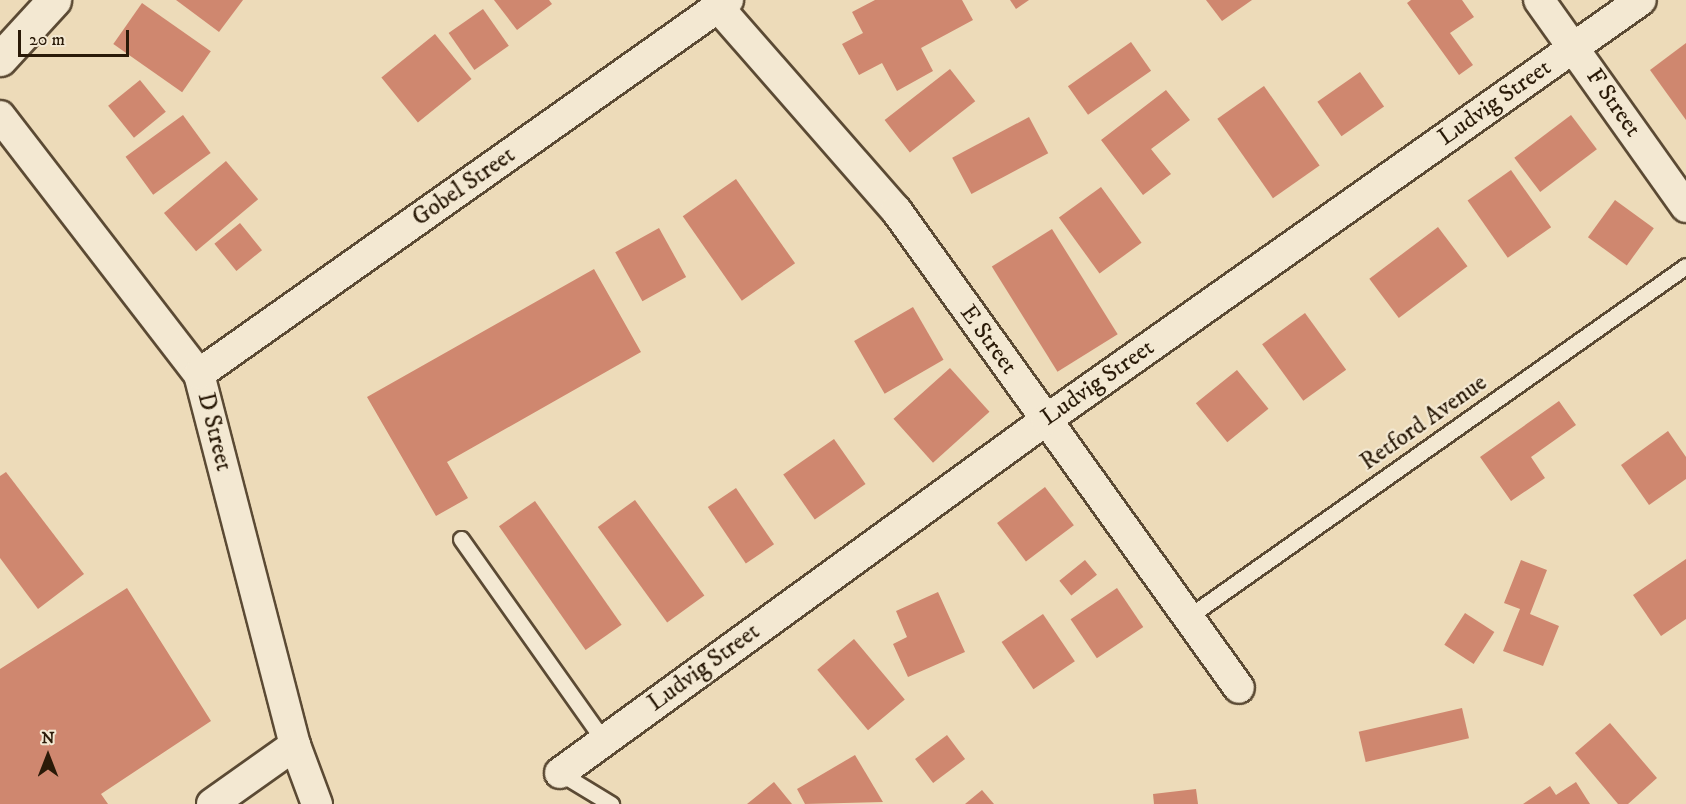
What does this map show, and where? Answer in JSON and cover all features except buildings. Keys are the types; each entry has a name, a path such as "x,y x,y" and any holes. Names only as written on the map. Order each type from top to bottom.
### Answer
{"street":[{"path":"0,59 54,0"},
{"name":"F Street","path":"1539,0 1686,207"},
{"name":"Ludvig Street","path":"560,773 1046,420 1641,0"},
{"name":"Gobel Street","path":"199,374 723,4"},
{"name":"E Street","path":"723,4 896,210 1239,688"},
{"name":"D Street","path":"0,116 199,374 295,745 317,804"},
{"path":"212,804 295,745"}],"lane":[{"name":"Retford Avenue","path":"1188,617 1686,266"},
{"path":"461,539 604,741"},
{"path":"560,773 611,804"}]}
